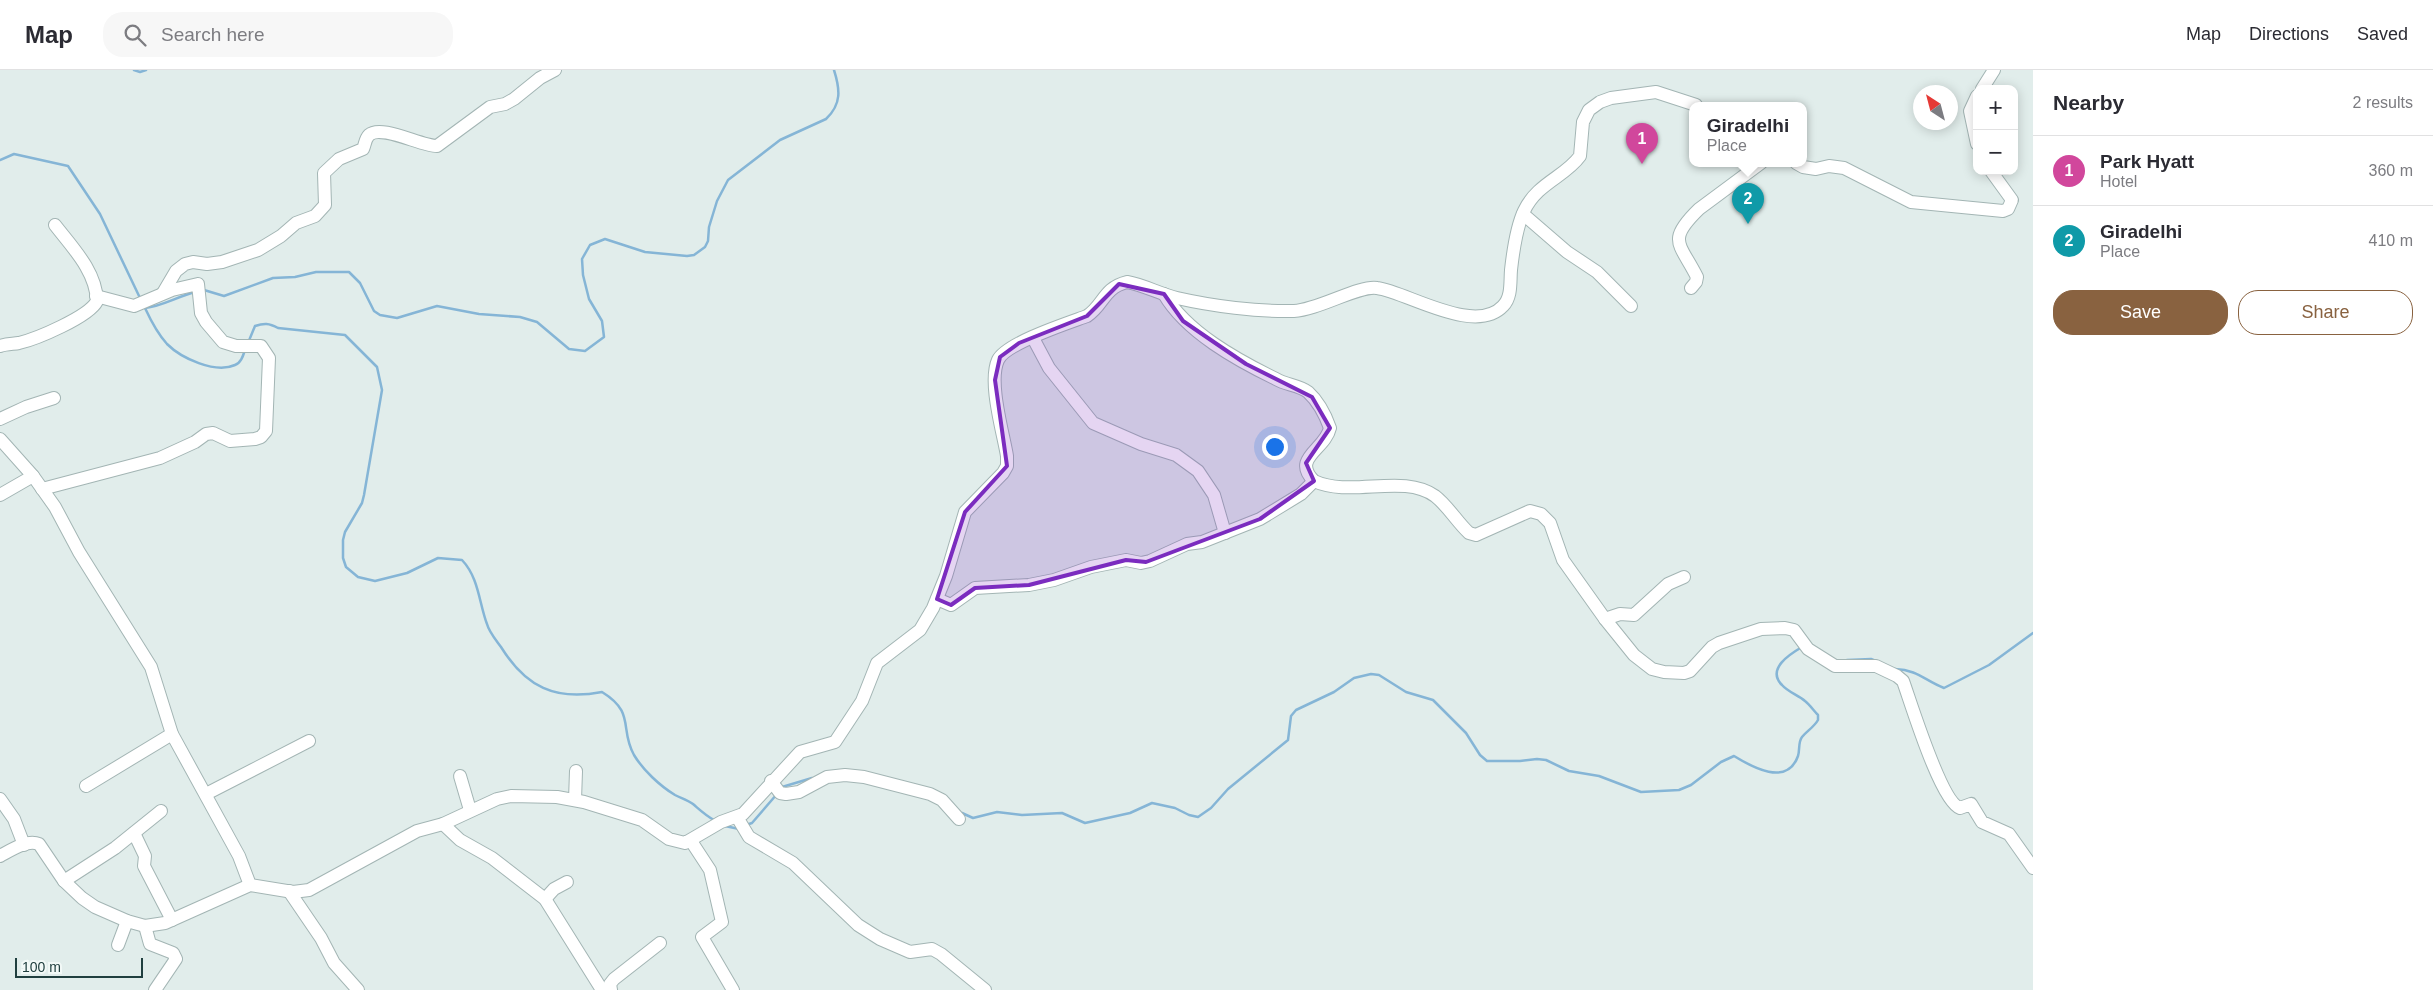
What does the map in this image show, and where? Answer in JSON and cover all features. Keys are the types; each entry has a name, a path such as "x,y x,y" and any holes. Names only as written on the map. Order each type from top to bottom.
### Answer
{"street":[{"path":"163,293 176,271 185,264 193,262 207,264 222,262 245,255 281,236 296,223 315,216 325,205 324,173 339,159 363,149 366,139 373,132 385,132 419,144 437,146 490,107 505,104 514,99 540,78 555,70"},
{"path":"1985,85 1994,70"},
{"path":"0,856 24,845 34,842 39,844 64,881 95,907 127,922 145,926 172,920 250,885 289,891 309,890 417,831 443,824 497,799 523,794 575,800 642,820 669,839 685,843 691,841 716,825 738,820 747,810 776,787 800,752 835,742 862,701 877,663 920,630 937,599 946,576 965,512 1007,466 995,380 997,361 1006,351 1087,316 1094,312 1106,292 1119,284 1127,282 1164,294 1253,309 1294,311 1333,302 1362,290 1375,288 1440,311 1472,316 1488,314 1503,306 1509,296 1511,268 1523,214 1533,196 1548,181 1580,156 1584,122 1589,110 1600,102 1611,98 1656,92 1689,103"},
{"path":"1973,105 1970,112 1973,126"},
{"path":"1803,167 1816,169 1829,166 1844,168 1911,202 2003,212 2008,209 2012,200 1995,175"},
{"path":"1691,288 1696,282 1697,277 1679,247 1678,237 1690,218 1699,209 1756,167"},
{"path":"1523,214 1567,252 1597,272 1630,306"},
{"path":"0,346 19,343 38,336 80,316 95,304 96,296 85,265 54,225"},
{"path":"42,489 160,458 195,442 206,434 213,433 230,441 255,439 264,434 267,424 269,368 267,352 261,346 236,346 223,342 201,313 199,288 192,284 163,293 134,306 96,296"},
{"path":"1164,294 1183,320 1246,364 1279,381 1306,391 1320,406 1330,428 1323,442 1306,463 1305,470 1314,481 1341,488 1401,486 1423,490 1436,497 1469,533 1476,535 1530,511 1541,514 1550,523 1564,560 1604,619 1634,655 1652,669 1664,672 1690,671 1712,647 1719,643 1761,629 1784,628 1794,630 1808,649 1835,666 1876,666 1897,676 1903,681 1940,783 1952,802 1960,808 1971,804 1982,822 2009,834 2033,868"},
{"path":"1033,338 1049,368 1093,423 1141,444 1176,455 1198,471 1214,495 1225,533"},
{"path":"0,419 26,407 54,398"},
{"path":"0,439 33,476 55,507 79,552 151,667 172,734 239,856 250,885"},
{"path":"0,495 33,476"},
{"path":"937,599 947,604 955,604 975,588 1038,583 1054,580 1091,566 1126,560 1146,562 1187,544 1202,542 1260,519 1301,494 1314,481"},
{"path":"1604,619 1620,614 1634,615 1668,584 1684,577"},
{"path":"86,786 172,734"},
{"path":"206,794 309,741"},
{"path":"575,800 576,771"},
{"path":"776,787 799,792 827,778 845,775 864,777 930,794 942,800 959,819"},
{"path":"460,776 470,810"},
{"path":"0,799 14,819 24,845"},
{"path":"64,881 134,833 161,811"},
{"path":"738,820 749,837 793,863 858,925 880,939 910,952 932,949 985,990"},
{"path":"443,824 460,840 492,858 545,899 602,990"},
{"path":"134,833 145,856 144,866 172,920"},
{"path":"691,841 710,870 722,922 702,937 730,989"},
{"path":"545,899 554,889 567,882"},
{"path":"289,891 321,938 334,963 358,990"},
{"path":"118,945 127,922"},
{"path":"145,926 150,944 173,953 176,959 155,990"},
{"path":"611,990 610,984 614,979 660,943"}],"highlighted area":[{"path":"1119,284 1164,294 1183,321 1246,364 1312,397 1330,428 1306,463 1314,481 1260,519 1146,562 1126,560 1029,585 975,588 951,605 937,599 965,512 1007,466 995,380 1000,357 1019,343 1087,316"}],"waterway":[{"path":"134,70 140,72 146,70"},
{"path":"204,290 224,296 273,278 295,277 316,272 349,272 360,283 374,311 380,315 397,318 437,306 479,314 520,317 537,322 569,349 585,351 604,337 602,321 589,299 583,275 582,259 590,245 605,239 645,252 694,255 705,247 708,241 709,227 717,201 728,180 780,140 826,119 835,108 838,84 834,70"},
{"path":"0,160 14,154 68,166 100,214 140,298"},
{"path":"145,308 196,292"},
{"path":"145,308 160,336 173,349 189,359 208,366 227,367 237,364 243,357 245,350"},
{"path":"248,343 255,326 264,324 278,328 345,335 377,367 382,390 362,503 345,532 343,540 343,558 346,567 358,577 375,581 407,573 438,558 462,560 472,575 489,630 521,672 543,688 556,692 570,694 602,692 613,700 623,714 627,737 634,755 642,766 664,787 691,803 714,820"},
{"path":"1895,669 1910,671 1944,688 1989,665 2033,633"},
{"path":"962,813 973,818 997,812 1022,815 1062,813 1085,823 1130,813 1152,803 1175,808 1198,817 1211,808 1228,789 1288,740 1291,716 1296,710 1334,692 1354,678 1371,674 1379,675 1406,692 1433,700 1466,733 1480,755 1487,761 1546,760 1569,771 1599,776 1641,792 1679,790 1691,785 1721,762 1734,756 1759,769 1778,773 1786,771 1793,765 1798,756 1801,739 1818,720 1818,715 1809,704 1790,692 1778,679 1778,668 1786,658 1802,647"},
{"path":"1847,660 1871,659 1876,661"},
{"path":"782,787 812,778"},
{"path":"746,825 752,823 777,794"},
{"path":"725,826 739,829"}],"place":[{"name":"Park Hyatt","path":"1642,164"},
{"name":"Giradelhi","path":"1748,224"}]}
